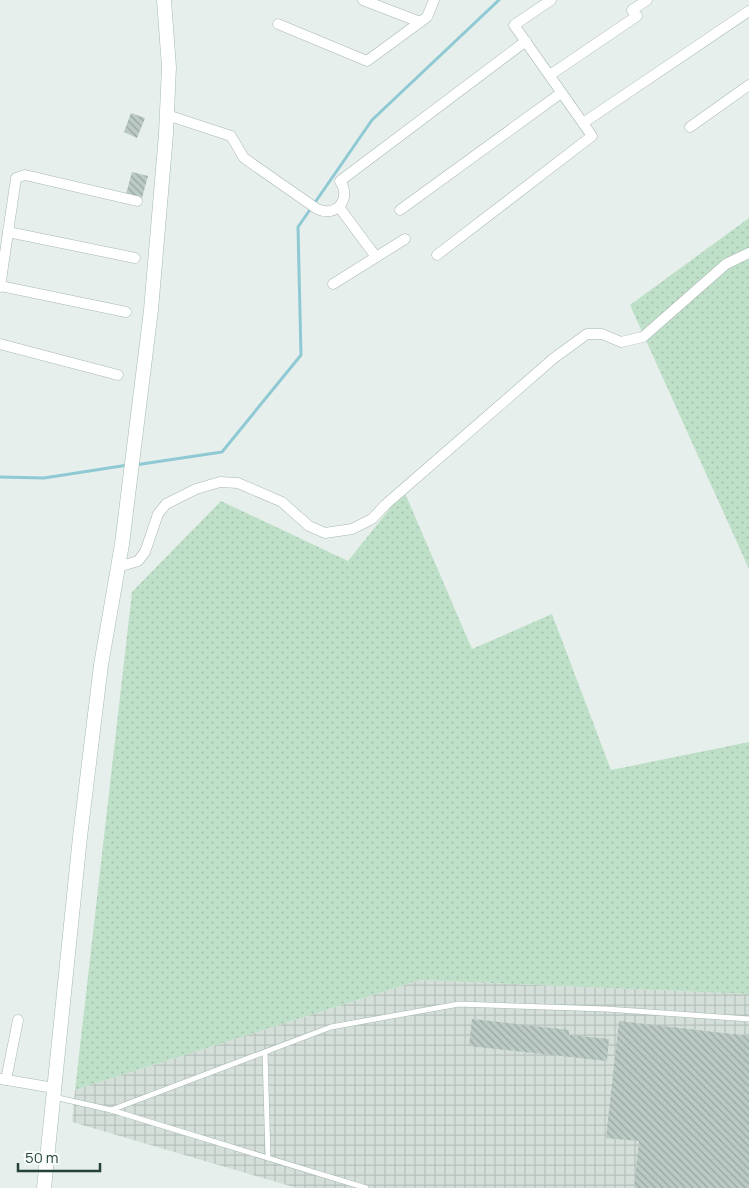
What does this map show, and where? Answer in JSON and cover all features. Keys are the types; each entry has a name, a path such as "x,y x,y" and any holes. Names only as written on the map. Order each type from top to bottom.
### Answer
{"street":[{"path":"44,1188 82,818 101,664 118,567 151,310 167,114 169,58 164,0"},
{"path":"363,0 420,22"},
{"path":"278,24 367,61 427,17 434,0"},
{"path":"437,255 592,136 514,25 551,0"},
{"path":"550,75 637,16 632,10 647,0"},
{"path":"583,123 749,11"},
{"path":"167,114 231,136 244,158 318,209 326,212 339,207 345,194 340,181 526,42"},
{"path":"690,127 749,85"},
{"path":"400,210 562,92"},
{"path":"126,312 0,287 16,178 21,176 137,200"},
{"path":"339,207 376,257"},
{"path":"8,232 135,258"},
{"path":"333,284 405,239"},
{"path":"118,567 138,562 145,552 158,514 166,504 196,489 220,482 238,483 282,502 309,526 325,533 352,529 372,519 385,505 567,348 587,334 602,334 621,342 643,337 726,264 749,253"},
{"path":"0,344 118,375"},
{"path":"18,1020 3,1079 54,1092"}],"lane":[{"path":"111,1110 331,1027 459,1004 606,1009 749,1019"},
{"path":"265,1052 268,1158"},
{"path":"54,1092 366,1188"}],"shaded area":[{"path":"420,980 749,994 749,1188 297,1188 72,1122 75,1090"}],"green space":[{"path":"749,218 749,569 630,305"},
{"path":"404,491 472,649 552,614 611,770 749,742 749,994 420,980 75,1090 132,592 221,501 348,561"}],"building":[{"path":"131,113 145,118 137,138 124,132"},
{"path":"132,172 148,176 142,198 126,194"},
{"path":"472,1019 569,1030 569,1035 609,1039 607,1061 469,1046"},
{"path":"619,1021 749,1036 749,1188 634,1188 639,1141 606,1138"}],"waterway":[{"path":"135,465 222,452 301,355 298,227 372,120 499,0"},
{"path":"0,477 44,478 128,465"}]}
